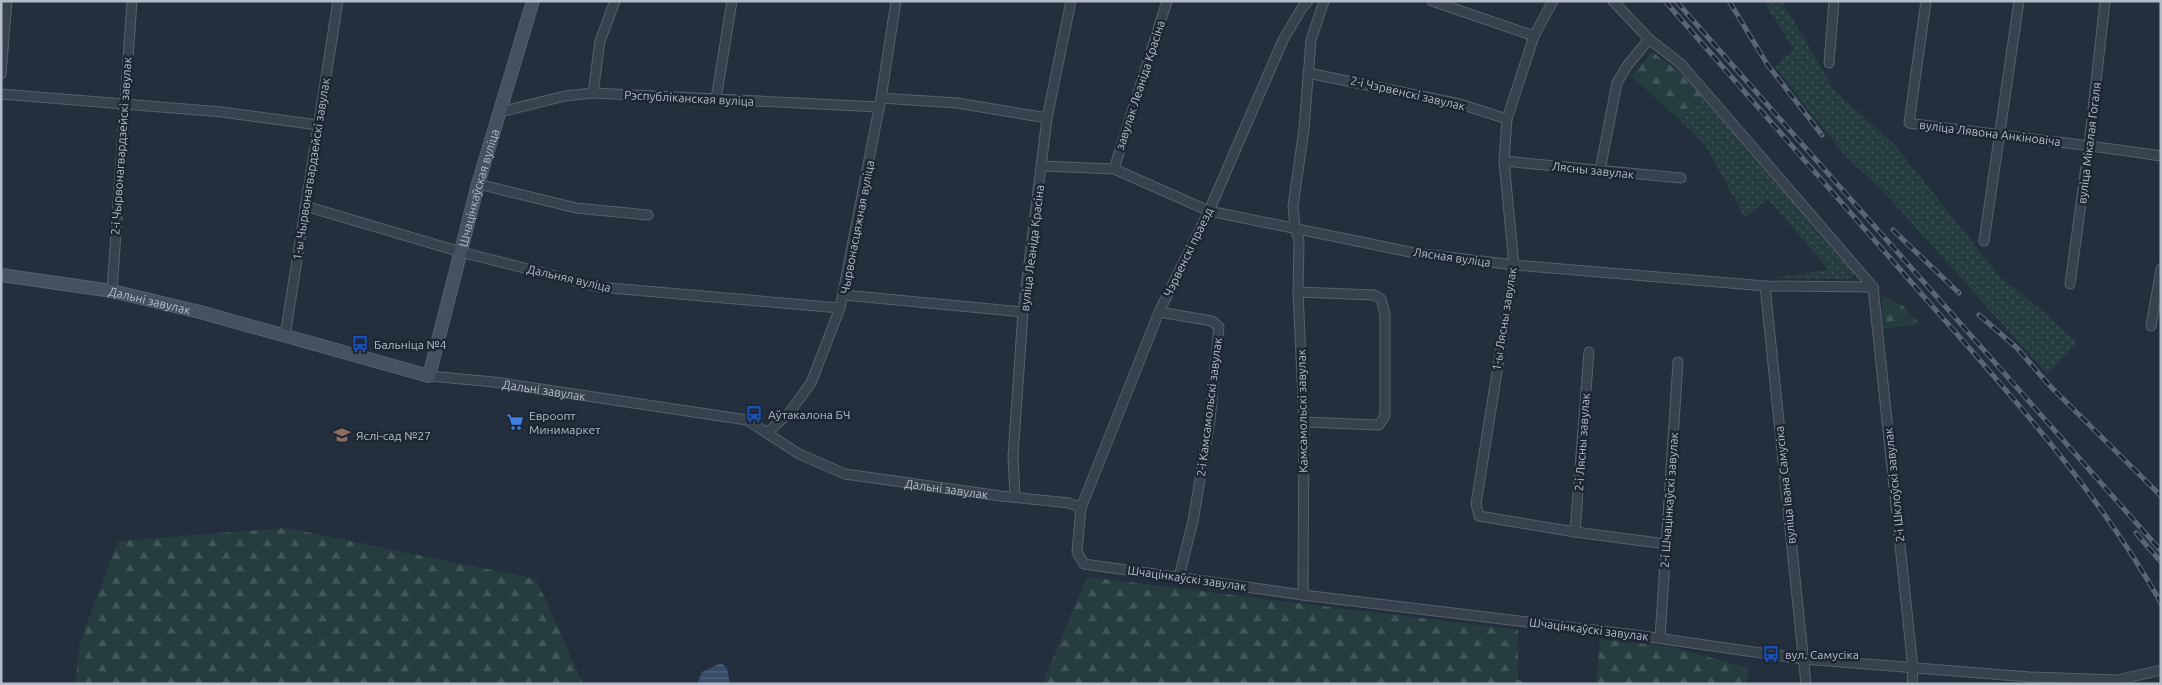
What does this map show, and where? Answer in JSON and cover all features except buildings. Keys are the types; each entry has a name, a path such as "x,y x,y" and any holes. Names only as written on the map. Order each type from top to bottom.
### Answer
{"street":[{"path":"1,74 7,1"},
{"name":"2-і Чырвонагвардзейскі завулак","path":"112,291 132,1"},
{"name":"1-ы Чырвонагвардзейскі завулак","path":"285,336 338,1"},
{"name":"Шчацінкаўская вуліца","path":"429,376 478,184 533,1"},
{"path":"594,93 600,41 615,1"},
{"path":"716,99 732,1"},
{"name":"Чырвонасцяжная вуліца","path":"768,432 789,412 810,383 844,295 880,103 896,1"},
{"name":"вуліца Леаніда Красіна","path":"1015,496 1013,456 1024,312 1047,118 1071,1"},
{"name":"завулак Леаніда Красіна","path":"1114,169 1167,1"},
{"name":"Чэрвенскі праезд","path":"1082,508 1159,312 1209,211 1284,40 1308,1"},
{"name":"Камсамольскі завулак","path":"1303,595 1304,422 1298,292 1299,241 1295,227 1293,206 1304,129 1311,40 1324,1"},
{"path":"1432,1 1534,36"},
{"name":"1-ы Лясны завулак","path":"1553,1 1534,36 1507,119 1504,161 1514,265 1476,504 1479,516 1575,532"},
{"path":"1613,1 1649,39 1682,64 1873,286"},
{"path":"1829,63 1834,1"},
{"name":"вуліца Лявона Анкіновіча","path":"1926,1 1909,123 2001,136 2090,145 2161,156"},
{"path":"1984,241 2001,136 2019,1"},
{"name":"вуліца Мікалая Гогаля","path":"2070,284 2090,145 2105,1"},
{"path":"1600,170 1617,83 1627,66 1649,39"},
{"name":"2-і Чэрвенскі завулак","path":"1308,73 1460,104 1507,119"},
{"name":"Рэспубліканская вуліца","path":"500,112 565,96 594,93 716,99 957,103 1047,118"},
{"path":"1,94 222,112 318,125"},
{"name":"Лясны завулак","path":"1504,161 1681,178"},
{"name":"Лясная вуліца","path":"1042,166 1114,169 1209,211 1295,227 1415,253 1514,265 1765,286 1873,286"},
{"path":"478,184 576,208 648,215"},
{"name":"Дальняя вуліца","path":"305,206 462,252 599,287 840,308"},
{"path":"2151,326 2161,269"},
{"name":"Дальні завулак","path":"1,275 112,291 200,312 429,376 494,382 747,420 799,454 844,474 1069,503 1082,508"},
{"name":"вуліца Івана Самусіка","path":"1765,286 1806,684"},
{"name":"2-і Шклоўскі завулак","path":"1873,286 1913,669 1912,684"},
{"path":"1298,292 1374,296 1380,299 1385,314 1385,416 1379,425 1304,422"},
{"path":"844,295 1024,312"},
{"name":"2-і Камсамольскі завулак","path":"1159,312 1212,321 1219,327 1208,428 1193,521 1179,577"},
{"name":"2-і Лясны завулак","path":"1575,532 1589,352"},
{"name":"2-і Шчацінкаўскі завулак","path":"1660,638 1678,362"},
{"name":"Шчацінкаўскі завулак","path":"1082,508 1077,552 1084,564 1303,595 1660,638 1804,660 2029,680 2117,682 2157,671"},
{"path":"1575,532 1666,544"}],"green space":[{"path":"1764,1 1782,1 1835,91 1895,145 2001,278 2039,308 2077,343 2047,374 1881,189 1845,156 1775,67 1794,50"},
{"path":"1652,52 1679,71 1702,96 1681,121 1631,76"},
{"path":"1702,96 1857,274 1849,279 1774,278 1829,270 1768,199 1745,218 1705,145 1681,121"},
{"path":"1882,296 1901,304 1920,324 1883,329"},
{"path":"286,528 536,579 583,684 75,684 80,642 118,541"},
{"path":"1087,577 1518,630 1518,680 1534,684 1042,684"},
{"path":"1600,639 1672,647 1749,668 1747,684 1596,684"}],"water":[{"path":"721,663 727,668 730,684 697,684 702,672"}],"railway":[{"path":"1665,1 1990,371 2052,445 2110,522 2161,603"},
{"path":"1676,1 2161,551"},
{"path":"1729,1 1767,64 1822,135"},
{"path":"1893,230 1959,293"},
{"path":"1979,315 2017,348 2049,385 2161,496"},
{"path":"2136,533 2161,562"}],"place":[{"name":"Бальніца №4","path":"360,344"},
{"name":"Аўтакалона БЧ","path":"754,414"},
{"name":"Евроопт Минимаркет","path":"515,422"},
{"name":"Яслі-сад №27","path":"342,435"},
{"name":"вул. Самусіка","path":"1771,654"}]}
